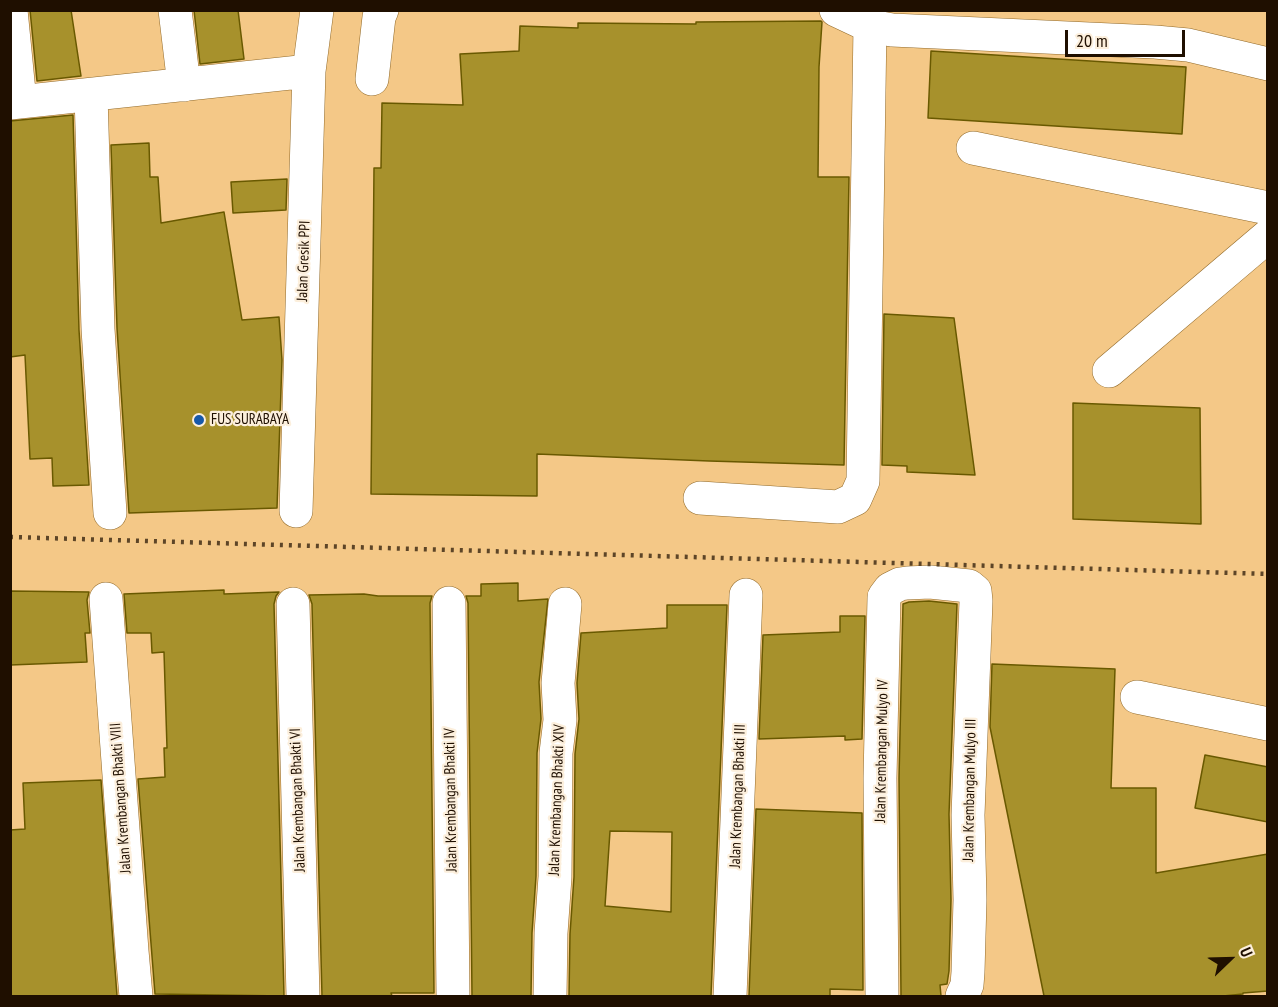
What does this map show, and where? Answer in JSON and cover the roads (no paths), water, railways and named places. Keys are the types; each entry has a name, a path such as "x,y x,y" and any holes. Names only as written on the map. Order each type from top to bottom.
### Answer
{"street":[{"path":"10,10 15,102 309,71"},
{"path":"175,10 184,84"},
{"name":"Jalan Gresik PPI","path":"296,511 309,71 316,10"},
{"path":"372,79 379,17 382,10"},
{"path":"836,10 870,26 892,30 1155,42 1188,45 1268,64"},
{"path":"700,498 838,507 855,499 863,481 870,26"},
{"path":"91,95 98,329 110,513"},
{"path":"973,148 1268,208"},
{"path":"1109,371 1268,236"},
{"name":"Jalan Krembangan Mulyo IV","path":"882,996 880,778 884,597 890,589 907,583 930,582 969,586"},
{"name":"Jalan Krembangan Mulyo III","path":"962,996 969,972 968,815 976,601 975,591 969,586"},
{"name":"Jalan Krembangan Bhakti III","path":"730,996 746,595"},
{"name":"Jalan Krembangan Bhakti VIII","path":"106,599 136,996"},
{"name":"Jalan Krembangan Bhakti IV","path":"449,603 453,996"},
{"name":"Jalan Krembangan Bhakti VI","path":"293,604 303,996"},
{"name":"Jalan Krembangan Bhakti XIV","path":"550,996 555,877 556,753 560,720 558,683 565,604"},
{"path":"1137,697 1268,724"}],"railway":[{"path":"10,537 1268,574"}],"place":[{"name":"FUS SURABAYA","path":"199,420"}]}
